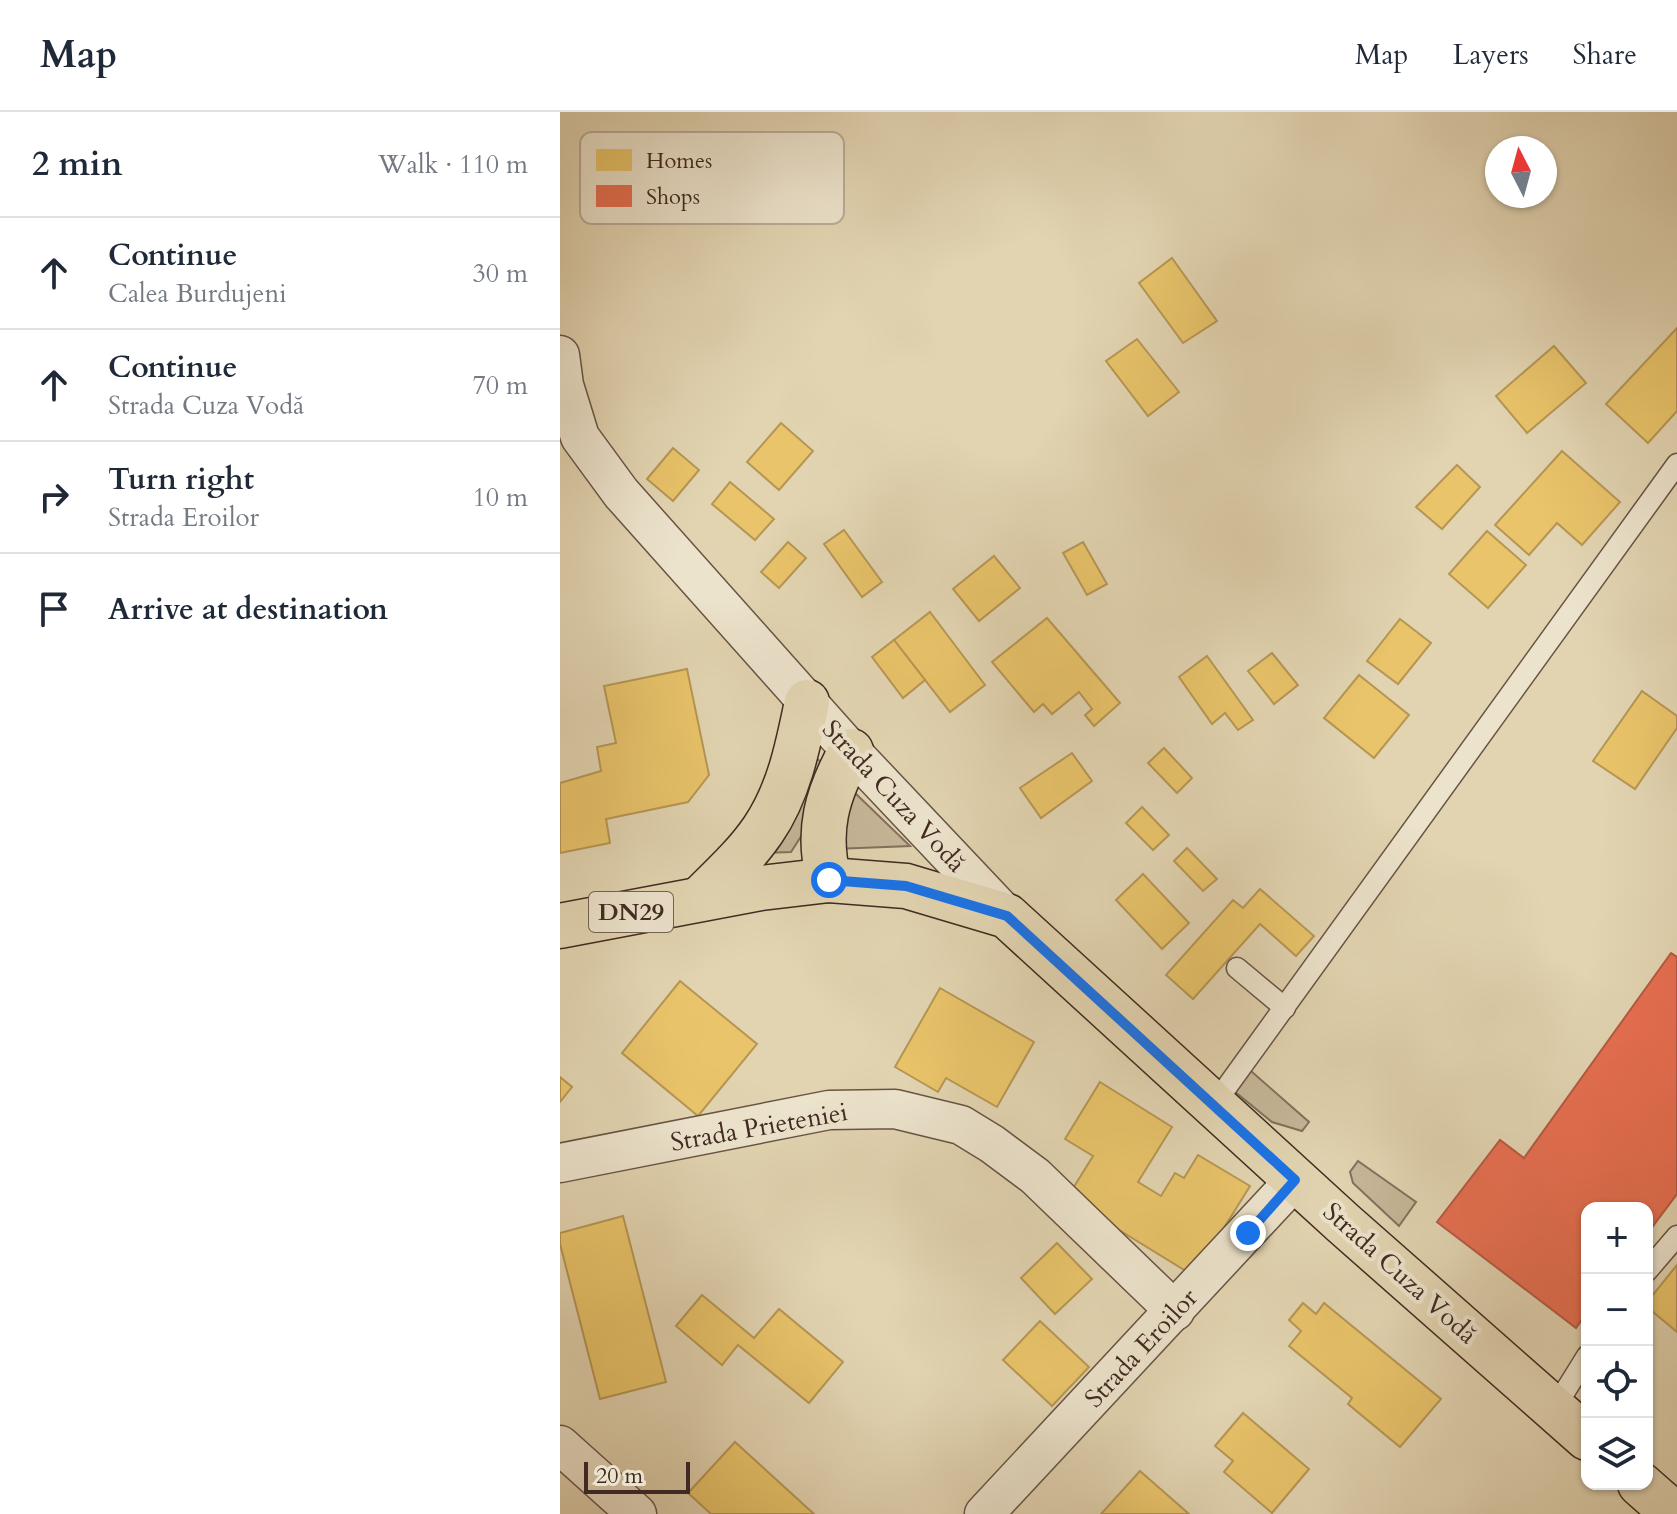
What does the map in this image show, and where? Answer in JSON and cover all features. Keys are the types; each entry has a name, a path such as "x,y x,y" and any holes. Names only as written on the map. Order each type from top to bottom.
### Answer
{"main road":[{"path":"701,898 742,858 764,828 782,795 807,702"},
{"path":"829,880 822,855 827,808 831,790 851,751"},
{"name":"DN29","path":"560,926 701,898 790,883 829,880 906,886 1007,916"},
{"name":"Strada Cuza Vodă","path":"1007,916 1295,1180 1581,1433"}],"street":[{"name":"Strada Cuza Vodă","path":"560,355 564,385 580,437 621,493 851,751 1007,916"},
{"name":"Strada Prieteniei","path":"560,1163 829,1110 895,1109 961,1125 992,1144 1035,1176 1175,1311"},
{"name":"Strada Eroilor","path":"984,1514 1295,1180"},
{"path":"560,1445 637,1514"}],"lane":[{"path":"1213,1106 1677,464"},
{"path":"1237,968 1285,1008"},
{"path":"1653,1264 1677,1236"},
{"path":"1554,1409 1581,1366"}],"shaded area":[{"path":"814,756 821,762 807,827 791,852 764,853"},
{"path":"853,791 910,846 834,849"},
{"path":"1243,1064 1309,1122 1302,1131 1272,1122 1228,1086"},
{"path":"1358,1161 1416,1202 1399,1226 1353,1183 1350,1172"}],"building: Homes":[{"path":"1172,258 1217,321 1183,343 1139,283"},
{"path":"1677,328 1677,411 1648,443 1606,404"},
{"path":"1137,339 1179,392 1148,416 1106,361"},
{"path":"1554,346 1586,383 1527,433 1496,396"},
{"path":"781,423 813,451 779,490 747,462"},
{"path":"673,448 699,470 673,501 647,479"},
{"path":"1562,451 1620,502 1582,545 1557,523 1529,555 1495,525"},
{"path":"1457,465 1480,487 1442,529 1416,507"},
{"path":"730,482 774,519 755,540 712,504"},
{"path":"844,530 882,582 862,597 824,544"},
{"path":"1487,531 1526,565 1488,608 1449,574"},
{"path":"788,542 806,558 779,588 761,572"},
{"path":"1083,542 1107,584 1087,595 1063,553"},
{"path":"994,556 1020,588 979,621 953,589"},
{"path":"930,612 985,685 950,712 894,640"},
{"path":"1047,618 1120,703 1094,726 1085,715 1092,709 1079,692 1052,714 1043,704 1034,712 992,662"},
{"path":"1400,619 1431,643 1398,684 1367,661"},
{"path":"894,640 925,680 903,698 872,657"},
{"path":"1272,653 1298,685 1274,704 1248,671"},
{"path":"1207,656 1253,720 1238,730 1225,713 1212,724 1179,677"},
{"path":"687,669 709,775 688,802 606,819 610,843 560,853 560,783 601,771 597,747 616,743 604,686"},
{"path":"1359,675 1409,715 1374,758 1324,718"},
{"path":"1642,691 1677,716 1677,728 1635,789 1593,761"},
{"path":"1164,748 1192,778 1177,793 1148,763"},
{"path":"1072,753 1092,781 1041,818 1020,788"},
{"path":"1142,807 1169,835 1153,850 1126,823"},
{"path":"1187,848 1217,879 1203,891 1174,861"},
{"path":"1143,874 1189,923 1162,949 1116,900"},
{"path":"1260,889 1314,936 1296,956 1260,924 1193,999 1166,975 1233,900 1243,908"},
{"path":"680,981 757,1044 698,1116 622,1053"},
{"path":"940,988 1034,1042 997,1107 946,1078 938,1092 895,1067"},
{"path":"560,1077 572,1087 560,1102"},
{"path":"1100,1082 1172,1127 1138,1182 1161,1196 1175,1173 1184,1178 1198,1155 1250,1186 1194,1276 1067,1198 1093,1156 1065,1139"},
{"path":"623,1216 666,1382 600,1399 560,1244 560,1233"},
{"path":"1057,1243 1092,1279 1055,1314 1021,1278"},
{"path":"1677,1265 1677,1332 1653,1312 1653,1295"},
{"path":"702,1295 754,1338 779,1309 843,1362 809,1403 738,1345 722,1365 676,1326"},
{"path":"1303,1303 1316,1314 1324,1303 1441,1399 1400,1447 1348,1404 1352,1398 1289,1346 1301,1331 1289,1320"},
{"path":"1040,1321 1089,1367 1052,1406 1003,1360"},
{"path":"1243,1413 1309,1469 1272,1513 1224,1472 1233,1461 1215,1446"},
{"path":"735,1442 814,1514 711,1514 688,1493"},
{"path":"1140,1471 1189,1514 1101,1514"}],"building: Shops":[{"path":"1671,953 1677,957 1677,1194 1653,1226 1653,1202 1581,1202 1581,1321 1576,1328 1437,1222 1500,1140 1524,1158"}],"route":[{"path":"829,880 906,886 1007,916 1295,1180 1248,1233"}]}
